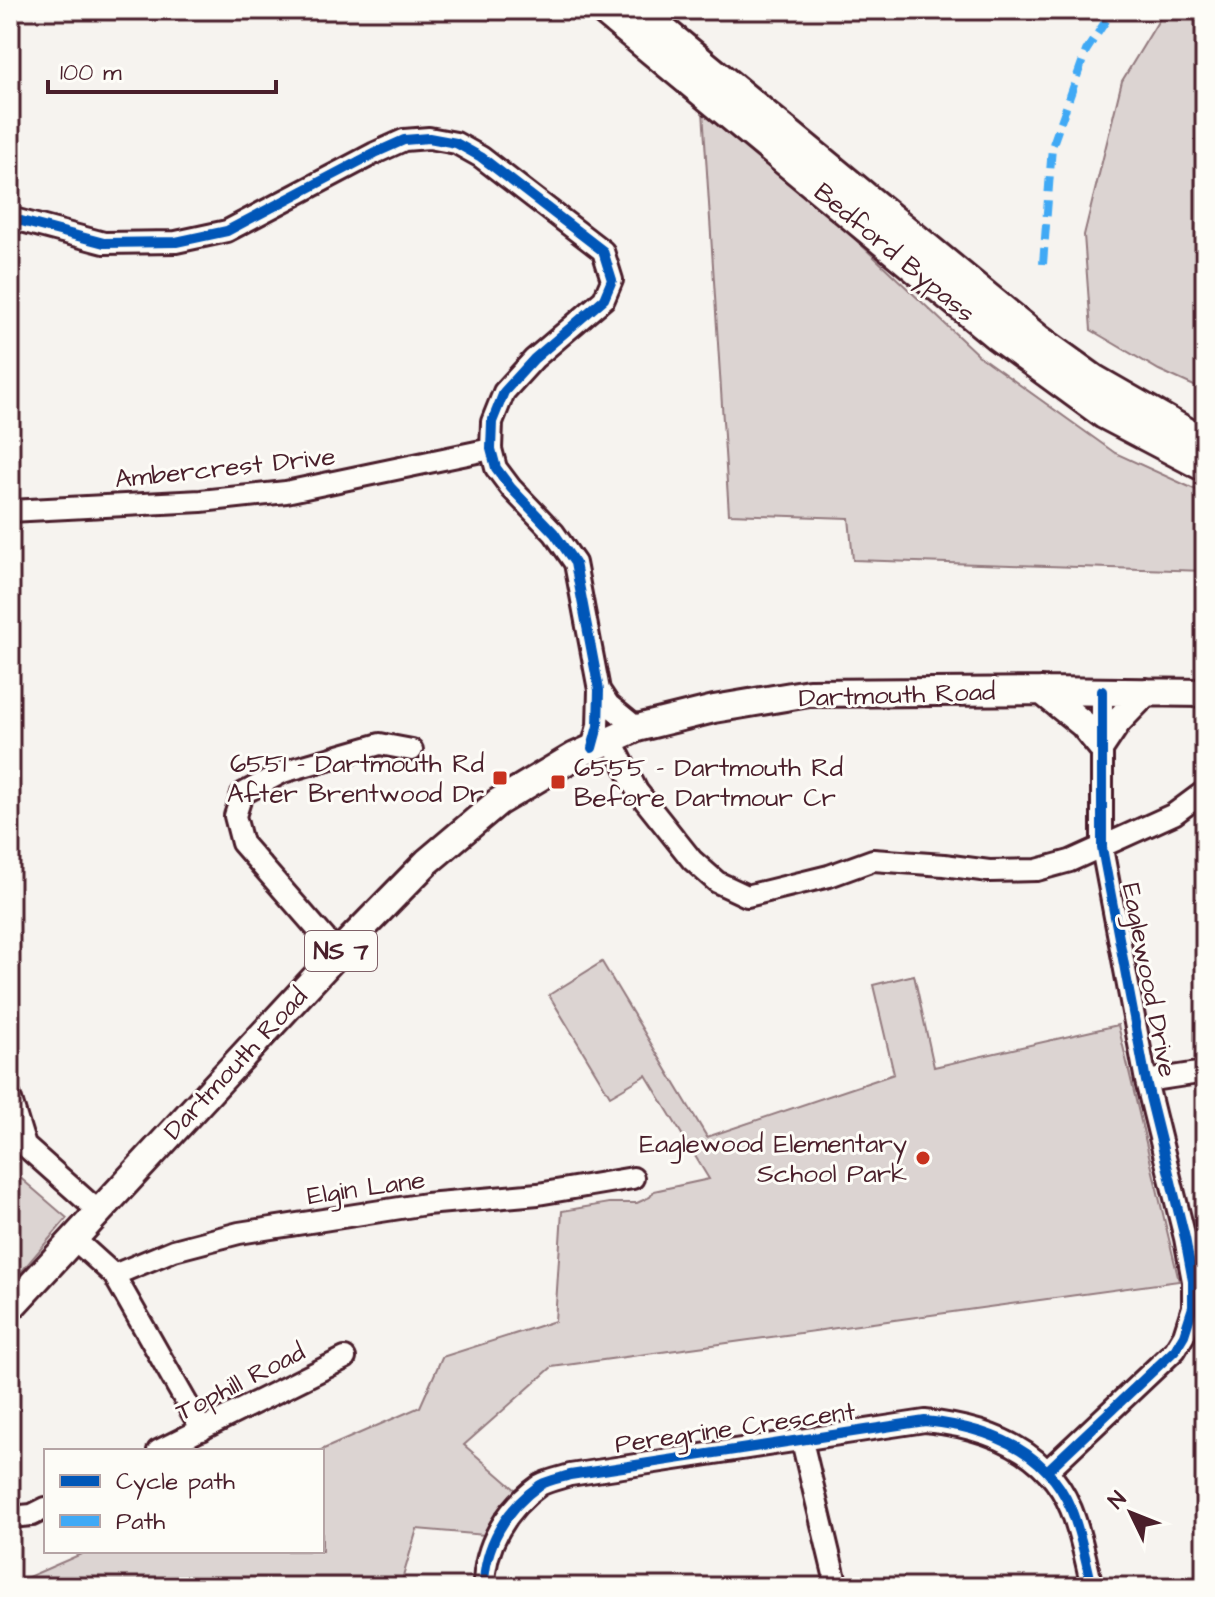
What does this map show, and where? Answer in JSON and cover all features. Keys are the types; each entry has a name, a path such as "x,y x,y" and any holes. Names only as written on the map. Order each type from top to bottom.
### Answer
{"highway":[{"name":"Bedford Bypass","path":"603,10 996,335 1104,414 1205,467"},
{"name":"Bedford Bypass","path":"638,10 1038,339 1095,380 1205,443"}],"main road":[{"path":"1042,691 1083,724 1101,746 1117,722 1146,692"},
{"name":"Dartmouth Road","path":"10,1308 338,953 427,862 498,802 601,743 637,728 714,709 809,693 1205,693"}],"street":[{"path":"10,218 104,243 176,242 227,231 404,140 429,138 456,143 481,157 603,251 612,280 604,299 534,359 504,392 492,422 491,449 496,468 554,533 575,563 599,690 601,743 692,860 717,882 747,896 829,876 873,860 989,871 1037,870 1102,848 1174,814 1205,791"},
{"name":"Ambercrest Drive","path":"10,511 201,501 286,492 491,449"},
{"path":"599,690 609,705 637,728"},
{"name":"Eaglewood Drive","path":"1047,1471 1175,1350 1184,1335 1193,1307 1193,1281 1185,1238 1146,1081 1102,848 1102,691"},
{"path":"338,953 242,843 235,816 242,794 283,772 380,744 412,750"},
{"path":"1146,1081 1205,1072"},
{"path":"10,1097 25,1146 98,1211"},
{"name":"Elgin Lane","path":"114,1275 174,1250 239,1233 426,1204 538,1194 633,1178"},
{"path":"73,1238 114,1275 202,1430"},
{"name":"Tophill Road","path":"162,1449 345,1358"},
{"name":"Peregrine Crescent","path":"484,1587 487,1551 497,1532 524,1500 542,1484 586,1472 925,1421 959,1425 1007,1441 1047,1471"},
{"path":"802,1441 837,1587"},
{"path":"1047,1471 1070,1507 1092,1587"},
{"path":"10,1517 32,1515 44,1509"}],"shaded area":[{"path":"1165,10 1205,10 1205,391 1159,370 1091,330 1084,235 1122,81"},
{"path":"702,95 978,355 1115,453 1205,494 1205,571 853,560 849,518 729,514"},
{"name":"Eaglewood Elementary School Park","path":"602,962 707,1137 894,1074 873,985 914,975 934,1067 1118,1025 1179,1281 552,1367 464,1445 517,1491 485,1535 417,1529 400,1587 10,1587 83,1553 324,1553 324,1449 420,1407 442,1357 555,1321 562,1211 609,1203 637,1203 650,1197 654,1191 709,1179 646,1075 610,1096 549,995"},
{"path":"10,1169 67,1218 10,1285"}],"marked path":[{"path":"1043,264 1052,147 1086,51 1113,10"}],"cycle path":[{"path":"10,218 104,243 176,242 227,231 375,153 404,140 429,138 456,143 481,157 603,251 612,280 604,299 534,359 504,392 492,422 491,449 496,468 554,533 575,563 599,690 598,726 592,748"},
{"path":"1047,1471 1175,1350 1184,1335 1193,1307 1193,1281 1185,1238 1146,1081 1102,848 1102,691"},
{"path":"484,1587 488,1557 499,1530 517,1505 547,1482 570,1475 925,1421 991,1435 1012,1444 1046,1470 1071,1509 1092,1587"}],"place":[{"name":"6551 - Dartmouth Rd After Brentwood Dr","path":"500,778"},
{"name":"6555 - Dartmouth Rd Before Dartmour Cr","path":"558,782"},
{"name":"Eaglewood Elementary School Park","path":"923,1158"}]}
